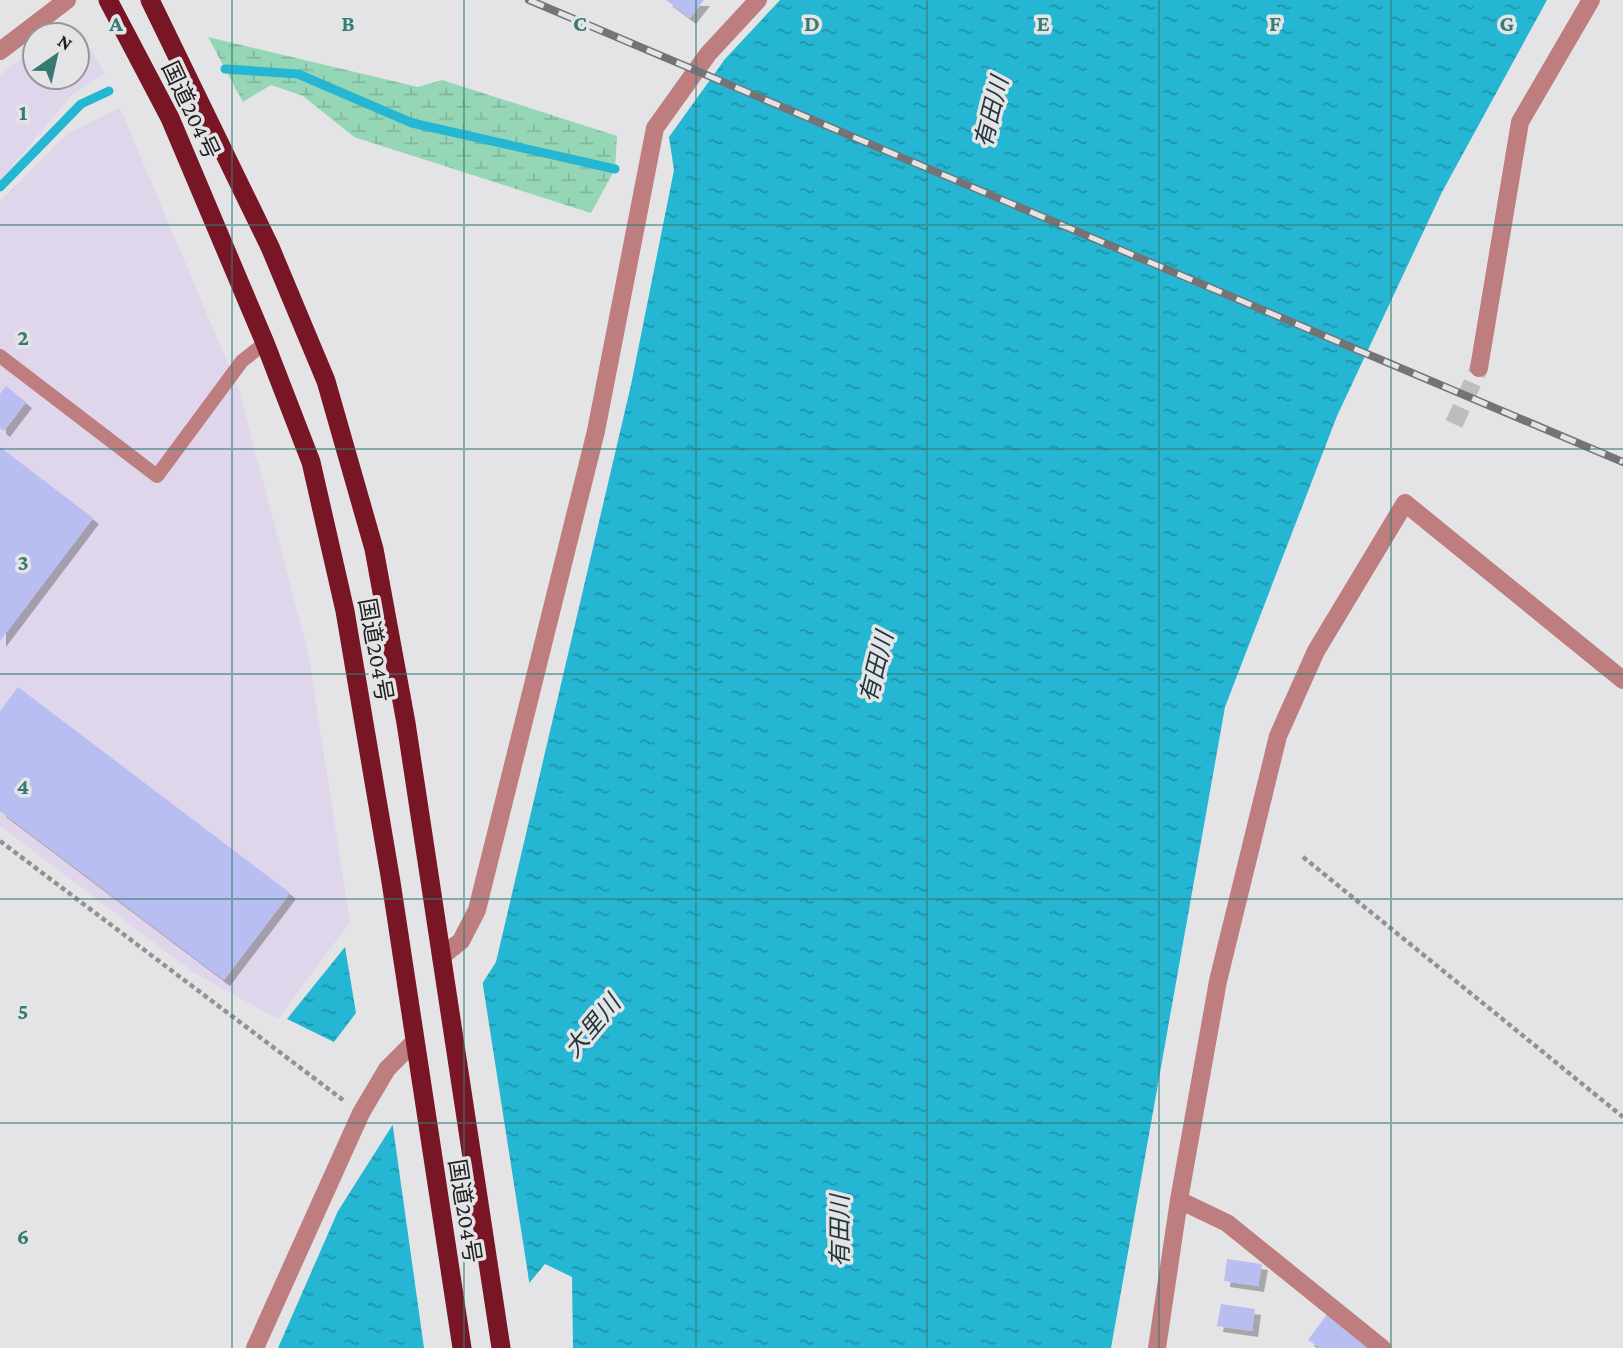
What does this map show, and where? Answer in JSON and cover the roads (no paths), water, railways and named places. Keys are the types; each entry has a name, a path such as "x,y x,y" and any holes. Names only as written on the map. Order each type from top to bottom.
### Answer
{"highway":[{"name":"国道204号","path":"108,0 170,118 265,343 311,462 345,611 462,1348"},
{"name":"国道204号","path":"150,0 270,247 327,381 374,549 406,723 501,1342"}],"street":[{"path":"0,51 67,0"},
{"path":"441,957 461,941 477,910 596,431 655,128 699,64 758,0"},
{"path":"1479,368 1520,122 1591,0"},
{"path":"1157,1348 1179,1200 1218,981 1278,736 1316,651 1405,503 1623,680"},
{"path":"254,1348 361,1113 387,1069 414,1042"},
{"path":"1179,1200 1227,1223 1382,1348"}],"lane":[{"path":"0,356 157,476 243,360 265,343"}],"water":[{"path":"780,0 1547,0 1442,192 1337,416 1225,707 1111,1348 573,1348 572,1277 545,1264 475,1348 278,1348 338,1211 496,962 631,385 674,170 669,137 725,59"},
{"path":"345,947 356,1013 334,1042 287,1019"}],"waterway":[{"path":"225,69 298,74 412,123 615,169"},
{"path":"0,187 81,104 109,91"}],"tunnel":[{"path":"1454,424 1479,368"}],"railway":[{"path":"529,0 1623,462"}],"water label":[{"name":"有田川","path":"991,112"},
{"name":"有田川","path":"876,667"},
{"name":"大里川","path":"592,1026"},
{"name":"有田川","path":"839,1231"}]}
